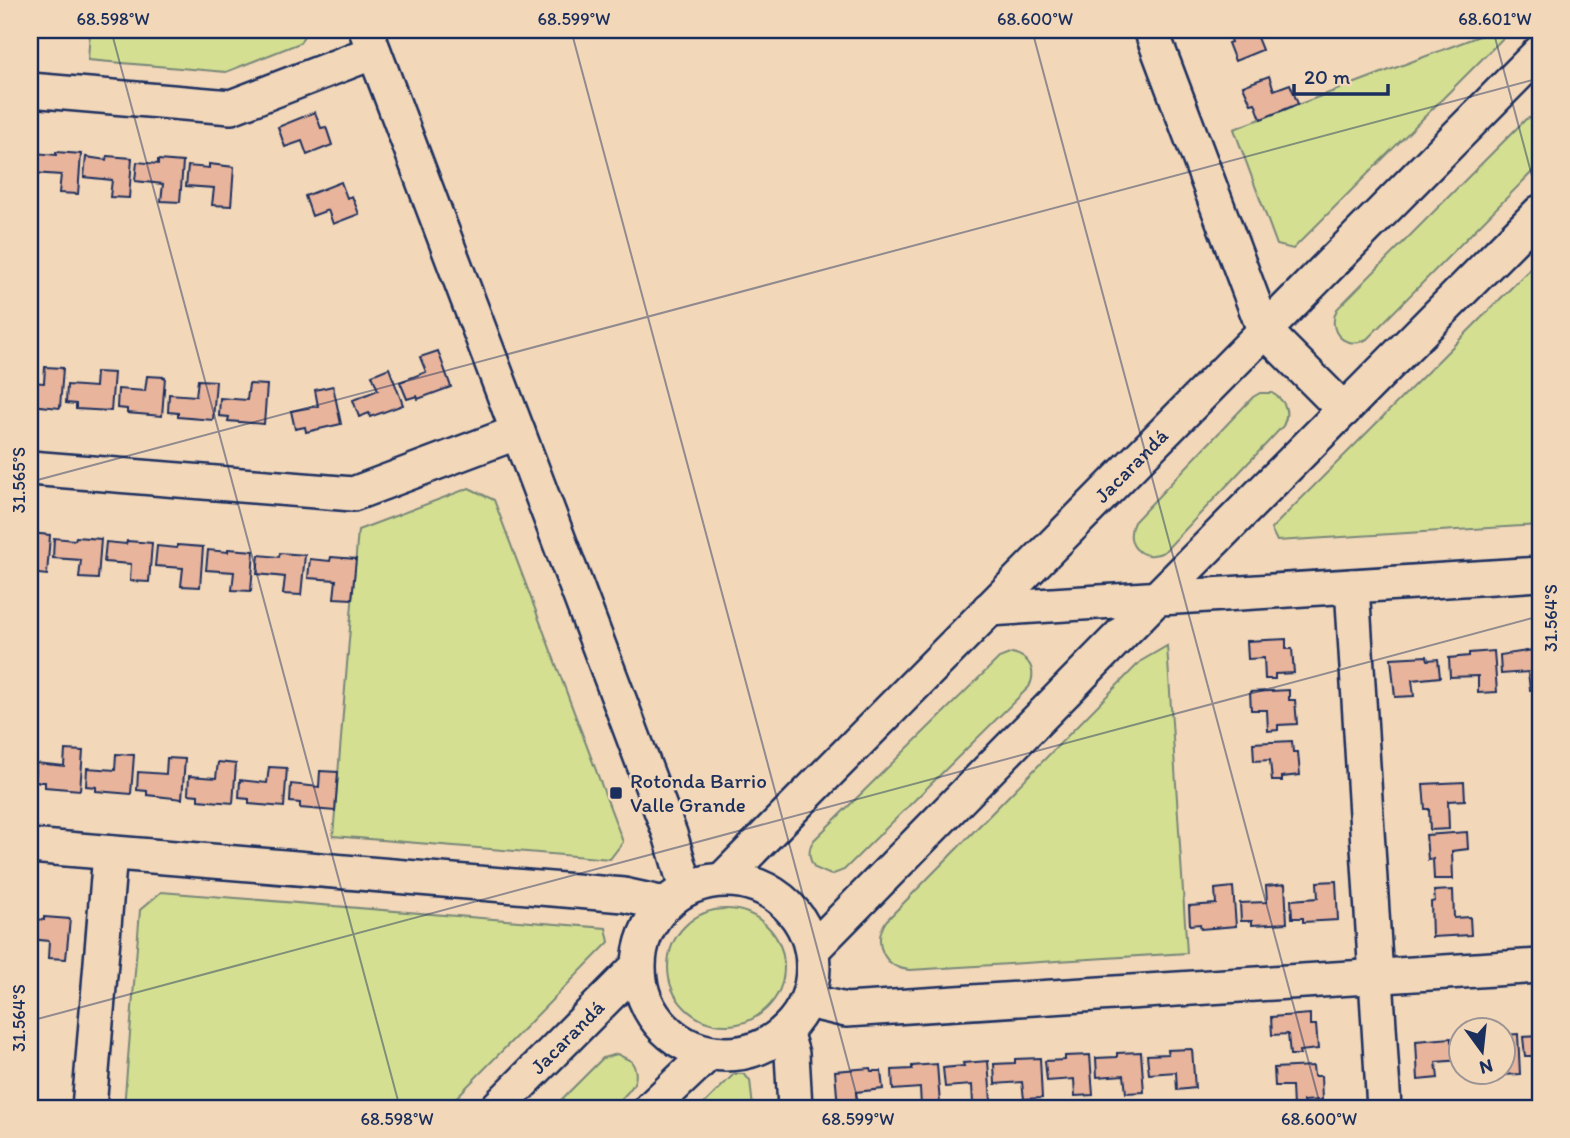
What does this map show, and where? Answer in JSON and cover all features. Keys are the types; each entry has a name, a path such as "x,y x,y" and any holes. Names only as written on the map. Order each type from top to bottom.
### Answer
{"street":[{"path":"1151,30 1264,330 1344,410"},
{"path":"30,90 231,107 370,41 670,834 676,896"},
{"name":"Jacarandá","path":"723,879 1540,52"},
{"path":"813,950 1540,212"},
{"path":"30,468 353,494 518,432"},
{"path":"989,608 1540,574"},
{"path":"1352,586 1384,1108"},
{"path":"30,846 624,895 676,896"},
{"path":"89,1108 110,853"},
{"path":"723,879 748,882 771,891 790,906 804,927 813,950 813,976 807,1001 797,1018 768,1043 749,1051 729,1054 709,1053 685,1045 666,1031 650,1012 641,990 638,966 641,943 651,922 676,896 710,880 723,879"},
{"name":"Jacarandá","path":"497,1108 638,966"},
{"path":"807,1001 846,1010 1540,966"},
{"path":"785,1031 792,1054 795,1108"},
{"path":"652,1108 709,1053"}],"green space":[{"path":"90,30 307,30 300,43 226,72 88,60"},
{"path":"1495,30 1511,30 1293,249 1277,245 1234,129"},
{"path":"1540,115 1540,164 1367,339 1351,342 1340,337 1334,325 1337,309 1526,119"},
{"path":"1540,259 1540,525 1277,541 1271,529"},
{"path":"1260,393 1272,393 1281,400 1286,412 1283,426 1164,552 1156,555 1142,553 1131,538 1134,522 1253,397"},
{"path":"469,488 494,500 623,842 610,859 333,836 358,530"},
{"path":"1167,646 1187,953 910,970 893,965 881,946 880,938 886,921 1141,661"},
{"path":"1012,653 1030,665 1032,676 1029,687 844,870 831,875 815,868 810,854 814,840 999,658"},
{"path":"161,892 606,928 609,942 446,1108 124,1108 140,910"},
{"path":"726,909 748,913 767,926 780,945 784,967 780,989 767,1008 748,1021 726,1025 704,1021 685,1008 672,989 668,967 672,945 685,926 704,913"},
{"path":"617,1054 631,1061 636,1075 632,1087 612,1108 553,1108 603,1058"},
{"path":"734,1074 743,1074 750,1080 753,1108 700,1108"}],"building":[{"path":"1227,30 1254,30 1262,50 1235,61 1228,43 1231,42"},
{"path":"1269,76 1274,90 1290,84 1298,104 1261,119 1255,103 1251,104 1243,86"},
{"path":"315,112 321,128 326,127 332,145 307,155 302,141 285,147 278,127"},
{"path":"56,152 81,154 78,194 59,193 61,175 33,173 35,153 56,155"},
{"path":"107,156 132,158 129,198 110,197 112,180 84,177 86,157 106,160"},
{"path":"158,160 183,162 180,202 161,201 163,184 135,181 137,162 158,164"},
{"path":"209,164 234,167 231,206 212,205 214,188 186,186 188,166 209,168"},
{"path":"341,182 347,198 352,196 359,214 333,224 328,210 312,216 305,196"},
{"path":"438,351 451,387 418,399 417,396 407,399 400,382 426,372 420,357"},
{"path":"45,367 63,368 60,408 30,405 30,382 44,383"},
{"path":"389,368 403,405 370,417 369,413 359,417 353,400 378,390 372,375"},
{"path":"96,372 114,373 111,411 76,409 76,404 66,403 67,385 95,387"},
{"path":"147,376 165,377 162,416 127,413 127,409 117,408 118,389 145,391"},
{"path":"198,380 216,381 213,420 178,417 178,413 168,412 169,394 196,396"},
{"path":"249,384 267,385 264,424 228,421 229,417 219,416 220,398 247,400"},
{"path":"333,386 341,424 306,432 305,427 295,429 291,411 318,406 315,390"},
{"path":"30,533 50,535 47,575 30,573"},
{"path":"76,537 101,539 98,579 79,578 81,560 53,558 54,538 75,540"},
{"path":"127,541 152,543 149,582 130,581 131,564 104,562 106,542 126,544"},
{"path":"177,545 203,547 200,587 181,586 183,568 155,566 157,546 177,548"},
{"path":"228,549 254,551 251,591 232,590 234,572 206,570 208,550 228,552"},
{"path":"280,553 305,555 301,595 283,594 285,577 257,574 259,555 279,557"},
{"path":"331,557 356,559 352,599 334,598 336,580 308,578 310,559 330,561"},
{"path":"1286,639 1286,649 1292,649 1294,673 1275,674 1275,679 1265,679 1264,658 1248,659 1247,641"},
{"path":"1540,649 1540,689 1530,690 1528,672 1501,674 1500,655"},
{"path":"1494,651 1497,692 1478,693 1478,676 1450,677 1449,658"},
{"path":"1427,656 1428,660 1438,659 1440,677 1412,680 1414,696 1395,697 1391,658"},
{"path":"1289,690 1289,700 1295,700 1297,724 1278,725 1278,730 1268,731 1267,710 1251,710 1250,692"},
{"path":"1292,741 1293,752 1298,752 1300,775 1272,781 1270,760 1254,761 1253,743"},
{"path":"65,750 83,751 80,790 45,787 45,782 35,782 36,763 64,766"},
{"path":"116,754 134,755 131,794 96,791 96,787 86,786 87,768 115,770"},
{"path":"167,758 185,759 182,799 147,795 147,791 137,790 138,772 166,774"},
{"path":"218,762 236,764 233,803 198,800 198,795 188,794 189,776 216,778"},
{"path":"269,767 287,768 284,807 249,804 249,799 239,798 240,780 267,783"},
{"path":"320,771 338,772 335,811 300,808 300,803 290,802 291,784 319,787"},
{"path":"1464,782 1465,800 1448,801 1449,829 1430,830 1429,809 1425,809 1423,784"},
{"path":"1467,832 1468,849 1452,851 1453,879 1434,879 1433,859 1428,860 1426,835"},
{"path":"1336,881 1338,920 1303,922 1303,918 1292,918 1291,900 1318,898 1317,882"},
{"path":"1285,884 1287,923 1252,925 1252,921 1241,921 1240,903 1267,902 1266,886"},
{"path":"1233,887 1236,926 1201,929 1200,924 1190,925 1189,906 1216,904 1215,889"},
{"path":"1453,890 1454,918 1470,917 1471,935 1432,937 1431,902 1435,901 1434,891"},
{"path":"44,917 70,919 66,959 48,958 49,941 30,939 30,919 44,920"},
{"path":"1310,1014 1310,1025 1316,1025 1318,1049 1290,1055 1288,1034 1272,1035 1271,1017"},
{"path":"1518,1034 1520,1074 1518,1074"},
{"path":"1540,1036 1540,1056 1525,1056 1523,1037"},
{"path":"1448,1038 1448,1061 1436,1062 1438,1078 1418,1080 1416,1041"},
{"path":"1192,1049 1195,1088 1177,1090 1176,1072 1149,1074 1147,1055 1168,1054 1167,1050"},
{"path":"1141,1052 1144,1092 1126,1093 1124,1075 1097,1077 1096,1058 1117,1057 1117,1053"},
{"path":"1090,1055 1093,1095 1075,1096 1074,1079 1047,1081 1045,1061 1065,1060 1065,1056"},
{"path":"1040,1058 1042,1098 1024,1099 1022,1082 995,1084 994,1064 1015,1063 1015,1059"},
{"path":"988,1061 991,1101 973,1103 972,1085 945,1087 943,1068"},
{"path":"937,1064 940,1104 921,1106 920,1088 893,1090 892,1070"},
{"path":"1313,1066 1314,1076 1321,1076 1322,1100 1303,1101 1303,1106 1293,1107 1292,1086 1275,1086 1274,1068"},
{"path":"870,1068 871,1071 881,1071 883,1089 856,1092 857,1107 838,1108 835,1071"}],"place":[{"name":"Rotonda Barrio Valle Grande","path":"616,793"}]}
